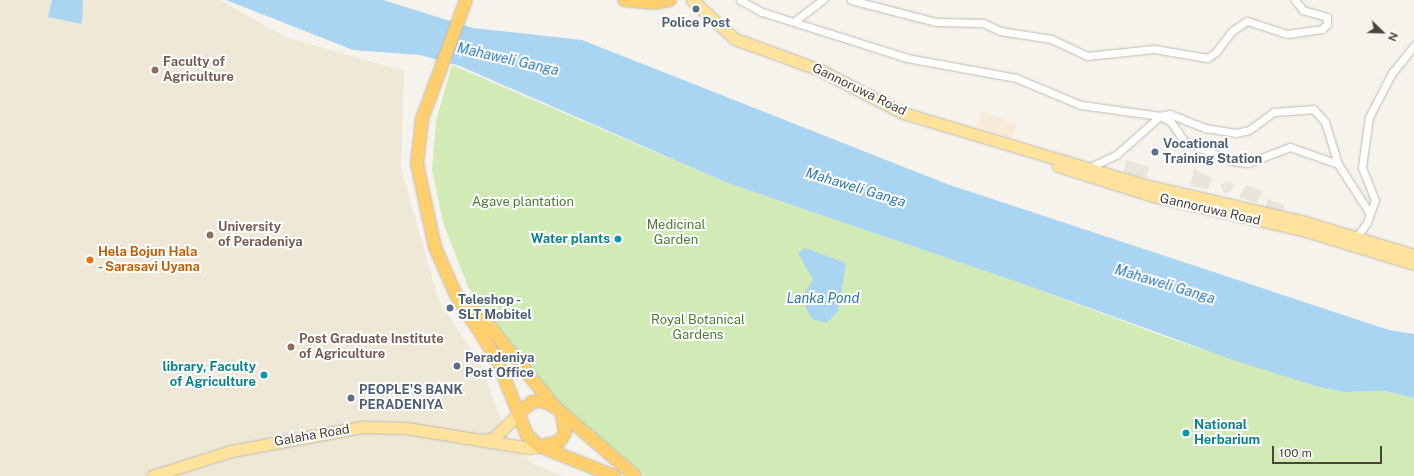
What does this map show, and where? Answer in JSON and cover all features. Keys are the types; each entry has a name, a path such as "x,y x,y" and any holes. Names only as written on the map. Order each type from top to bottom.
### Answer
{"highway":[{"path":"466,0 439,77 422,119 417,164 423,203 441,264 497,359 527,435 539,446 614,476"},
{"path":"624,0 653,3 670,0"},
{"path":"439,77 428,120 424,165 430,200 445,251 456,278 476,312 558,411 565,433 560,441 554,445 539,446"},
{"path":"518,414 532,402 542,401 558,411 635,476"}],"main road":[{"name":"Gannoruwa Road","path":"692,0 735,39 820,70 904,113 1009,147 1274,220 1414,264"},
{"name":"Gannoruwa Road","path":"706,0 715,21"},
{"name":"Gannoruwa Road","path":"1009,147 1029,157 1153,196 1356,238 1414,255"},
{"name":"Galaha Road","path":"476,441 494,438 518,414"},
{"name":"Galaha Road","path":"152,476 231,451 362,427 406,428 476,441 529,448 539,446"}],"street":[{"path":"740,0 762,12 796,20 907,58 1016,78 1081,105 1160,116 1170,114 1205,128 1236,133 1249,130 1274,112 1313,109 1325,122 1338,164 1370,214"},
{"path":"796,20 823,0"},
{"path":"851,0 936,22 983,23 1000,31 1051,39 1087,56 1154,49 1207,58 1216,52 1232,31 1248,21 1287,34 1322,29 1327,24 1327,17 1303,10 1295,0"},
{"path":"1356,238 1370,214 1375,200 1362,167 1369,117 1392,74 1414,46"},
{"path":"1160,116 1171,122 1185,142 1232,161 1248,163 1290,147 1338,164"},
{"path":"1088,168 1116,155 1160,116"}],"shaded area":[{"name":"University of Peradeniya","path":"0,0 220,0 285,37 404,71 401,169 439,301 481,365 509,440 533,464 563,476 0,476"},
{"path":"982,111 1017,125 1012,139 976,126"},
{"path":"1126,160 1149,167 1146,179 1124,173"},
{"path":"1194,169 1212,178 1208,189 1190,186"},
{"path":"1225,181 1229,181 1233,187 1229,193 1225,193 1221,189 1221,185"},
{"path":"1246,185 1263,191 1257,203 1239,197"},
{"path":"1268,199 1284,205 1281,214 1265,209"}],"green space":[{"name":"Royal Botanical Gardens","path":"452,65 725,182 1029,286 1165,337 1319,387 1345,392 1385,391 1414,398 1414,476 645,476 548,393 468,287 443,222 432,169 436,121"}],"water":[{"path":"52,0 83,0 82,24 48,17"},
{"name":"Mahaweli Ganga","path":"226,0 383,0 473,28 582,40 947,184 1389,330 1414,334 1414,398 1385,391 1345,392 1319,387 1236,361 1029,286 725,182 460,66 420,55 353,50"},
{"name":"Lanka Pond","path":"805,248 846,263 838,311 827,323 812,319 804,304 805,292 813,280 798,253"}],"place":[{"name":"Police Post","path":"696,9"},
{"name":"Faculty of Agriculture","path":"155,70"},
{"name":"Vocational Training Station","path":"1155,152"},
{"name":"University of Peradeniya","path":"210,235"},
{"name":"Water plants","path":"618,239"},
{"name":"Hela Bojun Hala - Sarasavi Uyana","path":"90,260"},
{"name":"Teleshop - SLT Mobitel","path":"450,308"},
{"name":"Post Graduate Institute of Agriculture","path":"291,347"},
{"name":"Peradeniya Post Office","path":"457,366"},
{"name":"library, Faculty of Agriculture","path":"264,375"},
{"name":"PEOPLE'S BANK PERADENIYA","path":"351,398"},
{"name":"National Herbarium","path":"1186,433"}],"park label":[{"name":"Agave plantation","path":"523,202"},
{"name":"Medicinal Garden","path":"676,234"}]}
